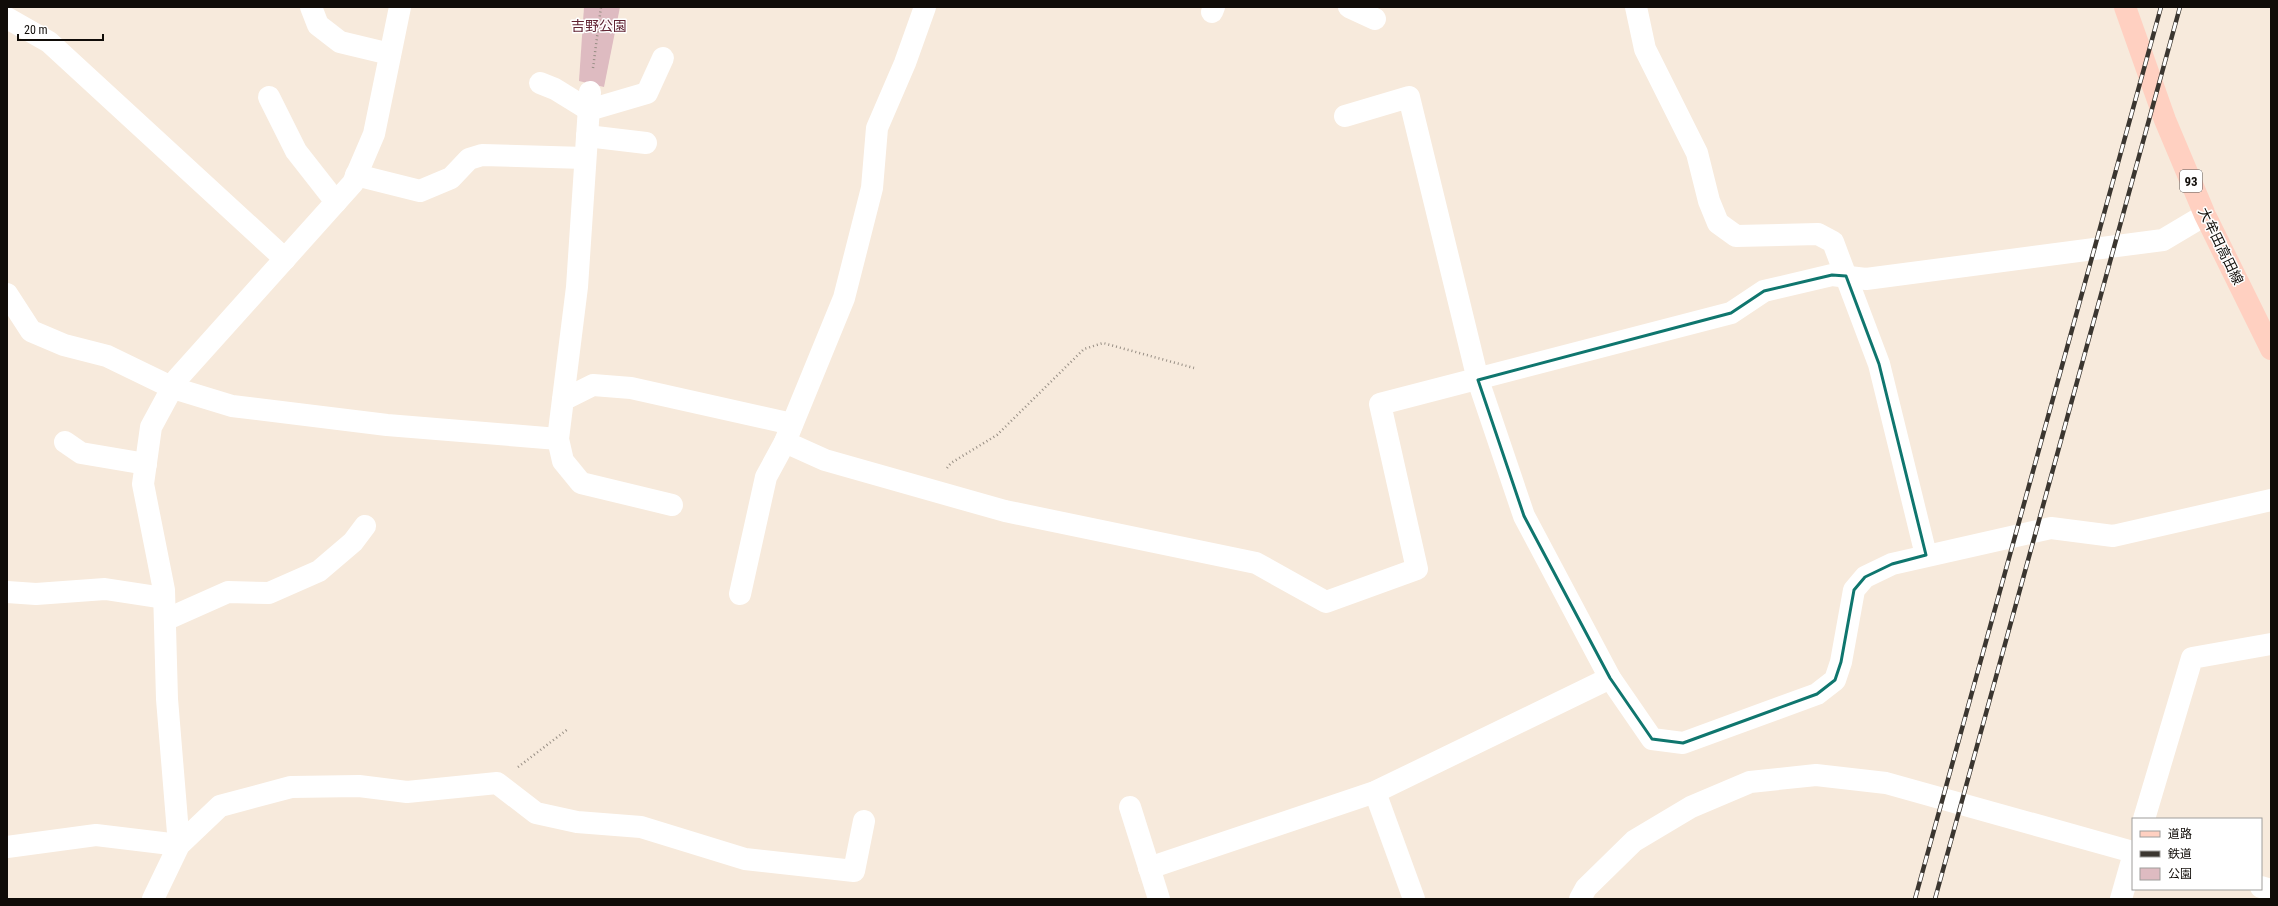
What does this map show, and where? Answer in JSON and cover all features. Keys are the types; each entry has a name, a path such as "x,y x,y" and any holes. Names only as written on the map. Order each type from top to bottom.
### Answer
{"main road":[{"name":"大牟田高田線","path":"2125,7 2165,120 2205,215 2271,349"}],"street":[{"path":"311,7 318,26 340,42 390,54"},
{"path":"179,845 167,699 164,598 143,484 151,427 177,379 353,183 374,134 400,7"},
{"path":"740,594 766,477 789,433 844,298 872,188 877,128 905,63 925,7"},
{"path":"1349,7 1375,19"},
{"path":"1636,7 1646,50 1697,153 1709,201 1718,223 1736,236 1818,234 1833,242 1879,364 1926,555"},
{"path":"7,18 49,42 285,259"},
{"path":"540,83 589,101 647,93 662,58"},
{"path":"269,97 296,151 336,202"},
{"path":"1345,116 1410,98 1478,380 1524,516 1610,678 1652,739 1683,743 1817,694 1835,680 1842,662 1854,590 1865,577 1892,564 1926,555 2051,528 2113,536 2271,500"},
{"path":"589,101 577,287 558,439 563,461 581,483 672,505"},
{"path":"587,136 646,143"},
{"path":"356,175 420,192 451,178 469,159 482,154 585,158"},
{"path":"563,400 593,385 631,388 789,433 826,460 1005,511 1256,563 1326,602 1417,569 1380,404 1478,380 1731,313 1764,291 1832,274 1866,279 2163,240 2205,215"},
{"path":"7,294 31,332 64,345 107,356 173,388 232,406 387,425 558,439"},
{"path":"65,442 81,453 146,464"},
{"path":"165,620 228,592 270,594 319,571 353,542 365,526"},
{"path":"7,592 36,594 105,589 164,598"},
{"path":"2144,818 2192,658 2271,644"},
{"path":"1149,868 1375,792 1610,678"},
{"path":"1580,899 1586,888 1634,841 1691,807 1750,782 1816,775 1886,783 2132,852"},
{"path":"153,899 179,845 220,806 291,787 359,786 407,792 498,783 536,813 577,822 641,827 745,859 854,871 864,821"},
{"path":"1375,792 1414,899"},
{"path":"1130,807 1159,899"},
{"path":"7,847 96,835 179,845"},
{"path":"2121,899 2132,860"}],"path":[{"path":"589,101 601,7"},
{"path":"931,490 950,463 997,436 1084,349 1103,343 1194,368"},
{"path":"498,783 568,729"}],"highlighted area":[{"path":"1832,275 1846,276 1879,364 1926,555 1892,564 1865,577 1854,590 1841,662 1835,680 1817,694 1683,743 1652,739 1610,678 1524,516 1478,380 1731,313 1764,291"}],"green space":[{"name":"吉野公園","path":"584,7 620,7 604,87 579,81"}],"railway":[{"path":"1915,899 2161,7"},
{"path":"1935,899 2180,7"}]}
